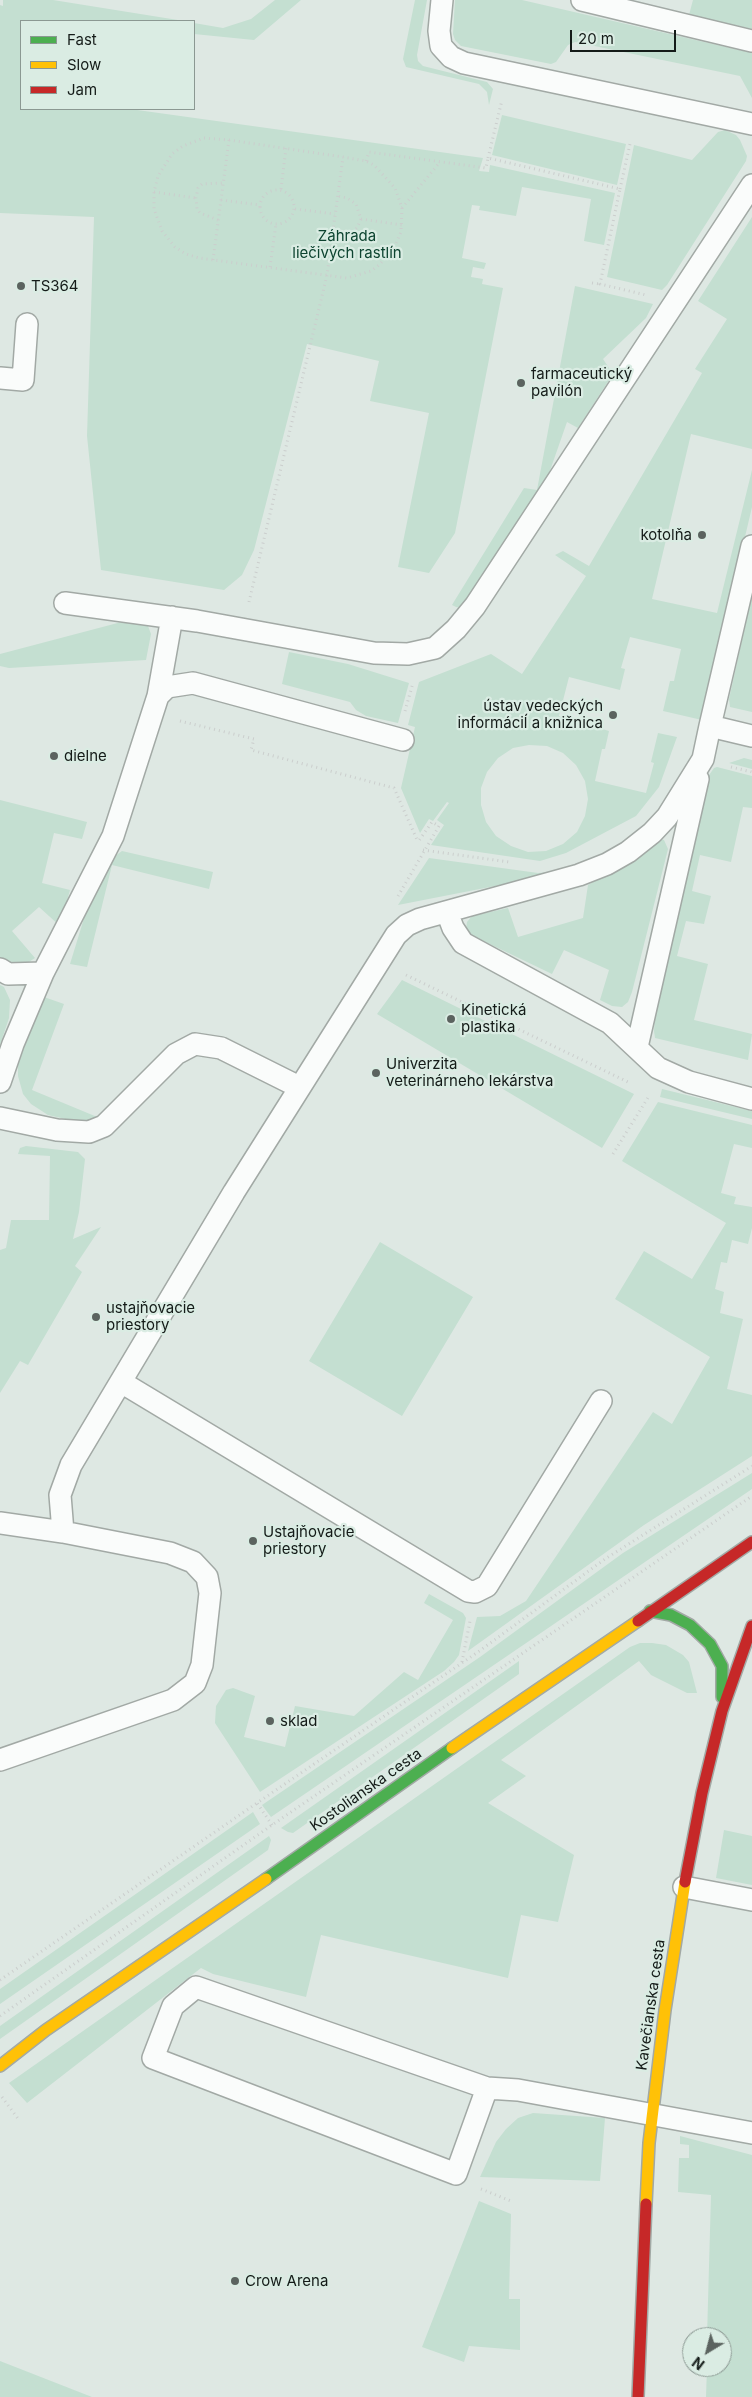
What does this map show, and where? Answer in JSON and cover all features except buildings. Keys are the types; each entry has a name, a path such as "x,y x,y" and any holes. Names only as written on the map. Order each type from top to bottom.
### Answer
{"street":[{"name":"Kostolianska cesta","path":"0,2066 46,2030 752,1542"},
{"path":"650,1611 672,1615 690,1625 710,1644 722,1666 722,1711"},
{"name":"Kavečianska cesta","path":"638,2397 652,2113 659,2048 684,1887 702,1793 722,1711 752,1626"}],"lane":[{"path":"442,0 439,31 441,46 451,57 464,63 752,124"},
{"path":"582,0 752,41"},
{"path":"66,603 172,617 374,653 408,654 434,648 456,629 475,606 752,185"},
{"path":"0,378 23,380 27,324"},
{"path":"637,1048 752,546"},
{"path":"0,1082 43,974 113,836 155,705 172,617"},
{"path":"155,705 167,688 193,683 401,739"},
{"path":"710,726 752,736"},
{"path":"63,1532 60,1495 71,1465 299,1087 396,935 407,925 579,875 628,852 652,833 668,817 702,759"},
{"path":"447,912 453,928 463,943 610,1023 664,1072 689,1082 752,1100"},
{"path":"0,969 8,974 43,974"},
{"path":"0,1118 57,1130 89,1132 104,1126 176,1054 195,1044 221,1048 299,1087"},
{"path":"121,1382 460,1586 475,1592 487,1586 602,1401"},
{"path":"0,1523 63,1532 170,1553 192,1562 207,1577 210,1593 202,1665 195,1683 173,1700 0,1760"},
{"path":"684,1887 752,1900"},
{"path":"487,2088 456,2174 152,2058 173,2006 196,1987 487,2088 518,2090 752,2132"}],"path":[{"path":"366,161 369,152 486,168 509,73"},
{"path":"204,138 286,148 366,161 374,165 389,179 395,188 402,208 402,225 393,250 380,265 360,275 346,278 213,260 186,254 168,239 156,216 154,192 162,168 172,154 183,146 204,138"},
{"path":"213,260 229,140"},
{"path":"600,284 630,144"},
{"path":"281,189 286,148"},
{"path":"243,630 327,275 342,157"},
{"path":"488,158 620,189"},
{"path":"402,208 440,162"},
{"path":"218,220 200,213 197,209 196,198 198,188 202,184 223,183"},
{"path":"281,189 293,198 295,209 294,214 286,222 276,224 266,220 260,205 264,195 269,191 281,189"},
{"path":"154,192 196,198"},
{"path":"333,236 350,234 357,228 361,219 356,204 338,196"},
{"path":"221,200 260,205"},
{"path":"295,209 335,214"},
{"path":"361,219 402,225"},
{"path":"270,267 276,224"},
{"path":"592,283 676,302"},
{"path":"401,739 422,651"},
{"path":"155,705 254,739 251,750 394,788 418,842 432,822 439,826 423,850 391,908 396,935"},
{"path":"423,850 510,862"},
{"path":"379,962 651,1093"},
{"path":"613,1154 664,1072"},
{"path":"0,1980 462,1662 605,1559 752,1466"},
{"path":"0,2016 272,1825 752,1496"},
{"path":"462,1662 475,1592"},
{"path":"257,1803 272,1825"},
{"path":"0,2095 19,2120"},
{"path":"476,2188 511,2201"}],"green space":[{"name":"Záhrada liečivých rastlín","path":"3,0 53,0 178,20 20,20 20,110 137,110 483,158 479,171 489,172 490,165 615,193 604,245 584,241 591,199 522,187 516,216 479,210 480,206 472,205 462,258 486,263 484,269 473,267 471,277 483,279 482,284 503,288 455,533 429,573 398,567 429,413 370,401 379,361 307,344 254,550 242,575 224,590 101,570 87,436 94,217 0,213 0,5 3,6"},
{"path":"275,0 301,0 254,40 195,34 195,23 223,28 251,19"},
{"path":"415,0 427,0 417,55 418,61 423,66 487,82 493,89 489,105 487,92 479,84 406,67 403,59"},
{"path":"455,0 522,0 752,53 752,98 740,76 575,42 568,45 556,62 551,64 461,46 455,40 453,34"},
{"path":"693,0 752,0 752,29 689,15"},
{"path":"502,115 626,144 617,185 492,155"},
{"path":"725,130 736,135 740,140 747,156 746,161 667,285 662,290 607,277 634,145 692,160 718,132"},
{"path":"752,217 752,449 691,434 652,599 717,613 752,470 752,507 702,720 663,711 670,681 674,681 681,649 630,637 621,668 625,669 620,690 569,677 559,716 609,731 605,749 602,749 595,781 646,793 654,763 651,762 658,733 677,737 659,787 636,816 566,853 540,861 431,845 444,825 437,820 449,803 447,802 433,821 429,819 420,833 401,788 415,727 408,725 419,682 491,654 522,674 586,576 555,555 563,551 589,566 702,373 695,369 727,319 698,301","holes":["529,745 547,746 563,753 576,765 585,781 588,799 585,816 577,832 563,844 546,851 528,852 511,846 496,836 486,822 481,805 481,788 487,772 498,758 513,748"]},
{"path":"575,286 653,304 646,318 603,359 613,374 578,428 567,422 546,482 461,608 456,607 452,605 524,488 537,490"},
{"path":"752,595 752,712 730,707 729,699"},
{"path":"129,620 148,626 151,634 146,660 9,668 0,666 0,654"},
{"path":"289,652 348,664 409,683 398,723 366,716 356,710 350,702 282,684"},
{"path":"744,758 752,760 752,769 729,763"},
{"path":"717,767 752,776 752,808 743,807 731,862 700,855 692,891 711,896 704,924 686,921 677,956 708,964 694,1020 752,1034 748,1060 655,1038 654,1031 655,1016 707,778 714,768"},
{"path":"0,800 87,822 82,839 54,833 42,883 70,890 60,926 39,907 12,931 35,958 24,965 0,959"},
{"path":"659,839 664,840 668,849 632,992 628,1002 622,1007 612,1006 600,1000 609,970 564,950 552,974 469,934 466,929 467,922 472,916 508,908 518,937 583,918 588,885 623,865"},
{"path":"122,851 213,872 209,889 112,865 87,967 70,964 93,889 111,859"},
{"path":"429,858 538,873 551,872 536,878 398,905"},
{"path":"402,980 634,1094 602,1148 377,1014"},
{"path":"0,985 4,987 10,1000 9,1018 0,1045"},
{"path":"44,997 64,1004 32,1090 102,1119 74,1121 48,1115 31,1104 23,1094 18,1076 18,1063"},
{"path":"662,1089 752,1111 752,1119 660,1097"},
{"path":"658,1102 752,1125 752,1148 734,1144 721,1193 736,1197 734,1204 752,1207 752,1228 748,1244 732,1240 727,1263 721,1262 715,1289 724,1292 720,1313 743,1319 727,1389 752,1395 752,1456 644,1525 468,1651 477,1617 500,1616 526,1601 653,1412 672,1424 710,1357 615,1299 644,1251 692,1279 726,1223 622,1161"},
{"path":"26,1146 78,1152 85,1159 79,1212 73,1239 101,1227 75,1266 82,1272 28,1365 20,1361 0,1393 0,1250 6,1248 11,1220 49,1220 50,1156 18,1154 20,1148"},
{"path":"380,1242 473,1297 402,1416 309,1361"},
{"path":"752,1473 752,1489 271,1817 262,1805 480,1657 623,1553"},
{"path":"429,1594 463,1613 466,1618 459,1655 454,1662 444,1671 260,1792 215,1723 216,1706 226,1690 233,1688 255,1696 244,1737 285,1747 295,1706 354,1716 404,1672 418,1680 453,1620 424,1603"},
{"path":"640,1643 666,1645 683,1655 689,1662 697,1693 687,1693 651,1675 639,1661 501,1760 526,1776 488,1803 574,1855 558,1922 521,1915 508,1978 321,1935 306,1997 213,1974 201,1968 27,2103 9,2083 630,1647"},
{"path":"519,1661 519,1674 293,1833 281,1828"},
{"path":"253,1812 260,1824 0,2004 0,1989"},
{"path":"724,1830 752,1836 752,1885 716,1878"},
{"path":"269,1836 271,1840 268,1850 0,2039 0,2026"},
{"path":"533,2113 605,2118 600,2181 480,2177 496,2142 506,2129 518,2118"},
{"path":"680,2136 752,2155 752,2397 706,2397 707,2377 732,2377 732,2327 707,2327 711,2195 678,2192 679,2158 689,2158 689,2145 680,2144"},
{"path":"479,2201 511,2214 509,2299 520,2299 520,2350 469,2346 464,2362 422,2347"},
{"path":"0,2361 92,2397 0,2397"}],"traffic: fast":[{"path":"650,1611 671,1615 690,1625 710,1644 722,1666 722,1697"},
{"path":"266,1879 452,1748"}],"traffic: slow":[{"path":"452,1748 638,1621"},
{"path":"0,2066 46,2030 266,1879"},
{"path":"646,2204 649,2143 665,2010 685,1882"}],"traffic: jam":[{"path":"638,1621 752,1542"},
{"path":"685,1882 702,1793 722,1711 752,1626"},
{"path":"638,2397 646,2204"}],"place":[{"name":"TS364","path":"21,286"},
{"name":"farmaceutický pavilón","path":"521,383"},
{"name":"kotolňa","path":"702,535"},
{"name":"ústav vedeckých informáciĺ a knižnica","path":"613,715"},
{"name":"dielne","path":"54,756"},
{"name":"Kinetická plastika","path":"451,1019"},
{"name":"Univerzita veterinárneho lekárstva","path":"376,1073"},
{"name":"ustajňovacie priestory","path":"96,1317"},
{"name":"Ustajňovacie priestory","path":"253,1541"},
{"name":"sklad","path":"270,1721"},
{"name":"Crow Arena","path":"235,2281"}]}
